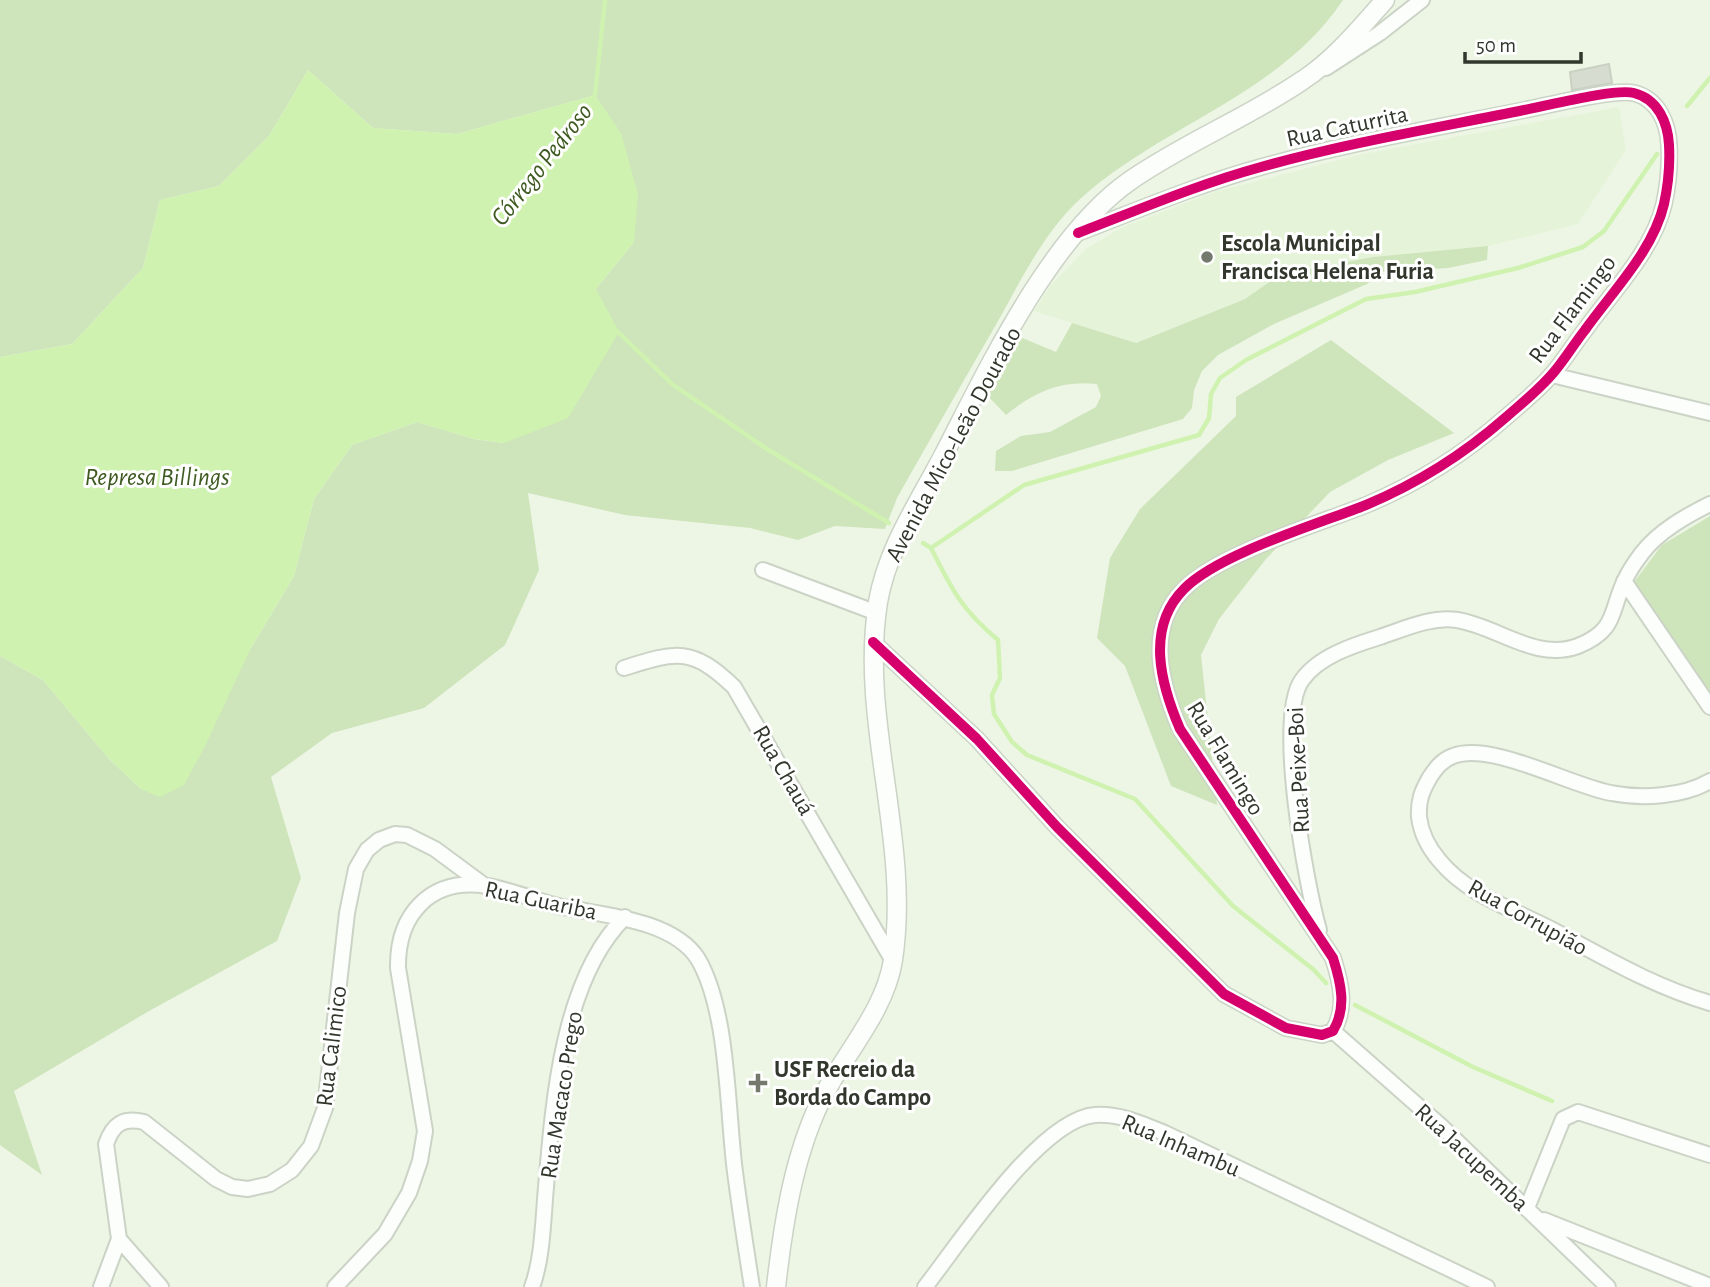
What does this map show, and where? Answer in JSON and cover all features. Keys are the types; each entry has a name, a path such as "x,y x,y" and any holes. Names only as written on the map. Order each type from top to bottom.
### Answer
{"street":[{"name":"Avenida Mico-Leão Dourado","path":"776,1287 794,1178 804,1139 821,1101 877,1006 893,961 897,905 876,718 873,642 890,560 974,396 1035,289 1078,233 1114,194 1152,167 1306,79 1385,0"},
{"path":"1306,79 1340,61 1422,0"},
{"name":"Rua Caturrita","path":"1078,233 1258,168 1329,150 1542,107 1633,92"},
{"name":"Rua Flamingo","path":"1333,1031 1342,1012 1334,958 1180,729 1164,692 1159,659 1161,633 1169,610 1183,589 1203,575 1252,550 1371,503 1428,474 1502,421 1552,375 1650,238 1664,206 1669,152 1664,119 1648,99 1633,92"},
{"path":"1114,194 1126,205 1142,208"},
{"name":"Rua Flamingo","path":"1552,375 1710,413"},
{"name":"Rua Peixe-Boi","path":"1321,938 1307,880 1296,799 1292,725 1295,694 1303,679 1317,664 1338,653 1437,619 1471,622 1549,650 1577,646 1605,628 1619,601 1624,581 1644,551 1662,533 1710,504"},
{"path":"763,570 877,613"},
{"path":"1624,581 1710,707"},
{"path":"873,642 977,739 1057,827 1224,994 1286,1028 1322,1035 1333,1031"},
{"name":"Rua Chauá","path":"624,668 668,654 688,656 713,667 734,687 893,961"},
{"name":"Rua Corrupião","path":"1710,781 1676,792 1628,796 1497,758 1462,753 1449,757 1437,766 1419,795 1419,817 1423,835 1439,861 1485,896 1636,976 1673,992 1710,1003"},
{"name":"Rua Calimico","path":"101,1287 119,1239 106,1144 111,1131 119,1122 131,1119 144,1122 216,1179 232,1187 248,1189 270,1184 292,1170 312,1146 325,1108 347,913 356,869 367,850 387,837 407,835 436,849 485,886"},
{"name":"Rua Guariba","path":"335,1287 385,1234 409,1193 420,1161 425,1131 398,968 397,945 406,920 421,902 436,891 485,886 559,906 625,917 680,941 697,957 707,979 722,1043 735,1172 752,1287"},
{"name":"Rua Macaco Prego","path":"532,1287 542,1226 552,1129 576,998 610,932 625,917"},
{"name":"Rua Jacupemba","path":"1333,1031 1441,1126 1608,1287"},
{"path":"1527,1208 1563,1119 1569,1114 1578,1112 1710,1155"},
{"name":"Rua Inhambu","path":"925,1287 1017,1170 1051,1136 1073,1120 1093,1114 1136,1121 1167,1134 1487,1287"},
{"path":"1539,1219 1710,1286"},
{"path":"119,1239 161,1287"}],"shaded area":[{"path":"0,0 1343,0 1317,33 1286,61 1253,86 1111,174 1066,213 1024,274 897,498 885,529 835,526 798,540 750,528 625,515 528,493 539,570 505,645 424,708 332,733 271,777 301,878 277,941 149,1011 14,1091 42,1175 0,1145 0,656 43,680 109,759 141,789 251,648 294,576 314,499 352,445 417,422 474,439 504,443 596,289 634,242 595,95 457,134 373,128 308,70 269,136 219,186 160,200 143,268 72,344 0,357"},
{"path":"1619,107 1626,150 1578,224 1488,246 1373,257 1279,275 1245,299 1136,343 1034,311 1051,285 1086,249 1121,228 1214,192 1363,154"},
{"path":"1488,246 1487,260 1448,268 1383,272 1367,284 1274,324 1218,355 1202,371 1194,390 1192,408 1183,419 1012,471 995,471 996,451 1021,436 1050,432 1096,407 1101,396 1097,384 1060,386 1038,394 1006,415 987,395 1020,337 1056,352 1072,323 1136,343 1245,299 1279,275 1373,257"},
{"path":"1331,340 1454,433 1388,460 1330,492 1266,559 1219,619 1201,655 1217,805 1171,786 1125,666 1097,638 1110,558 1140,509 1236,416 1236,397"},
{"path":"1710,516 1710,695 1634,582 1662,545"}],"water":[{"name":"Represa Billings","path":"308,70 373,128 457,134 595,95 621,133 638,194 634,242 596,289 619,332 568,418 504,443 474,439 417,422 352,445 314,499 294,576 251,648 184,785 160,797 141,789 109,759 43,680 0,656 0,357 72,344 143,268 160,200 219,186 269,136"}],"building":[{"path":"1609,64 1612,83 1572,90 1570,72"}],"waterway":[{"name":"Córrego Pedroso","path":"592,99 595,95 605,0"},
{"path":"1687,106 1710,78"},
{"path":"931,548 1024,485 1199,435 1209,418 1211,394 1220,378 1246,360 1366,299 1415,292 1518,268 1583,247 1604,231 1657,154"},
{"path":"617,331 672,384 767,449 889,523"},
{"path":"923,543 931,548 952,588 967,609 998,640 1000,678 992,695 994,714 1012,742 1027,755 1135,799 1233,906 1314,970 1326,983"},
{"path":"1355,1005 1473,1067 1552,1101"}],"cycle path":[{"path":"873,642 977,739 1057,827 1224,994 1286,1028 1322,1035 1333,1031 1341,1004 1333,958 1180,729 1167,694 1160,657 1164,621 1172,604 1184,589 1200,576 1244,552 1366,505 1421,478 1473,444 1543,384 1641,255 1659,221 1667,190 1669,167 1668,137 1664,120 1655,106 1634,93 1597,95 1293,158 1192,189 1078,233"}],"place":[{"name":"Escola Municipal Francisca Helena Furia","path":"1207,257"},
{"name":"USF Recreio da Borda do Campo","path":"758,1083"}]}
